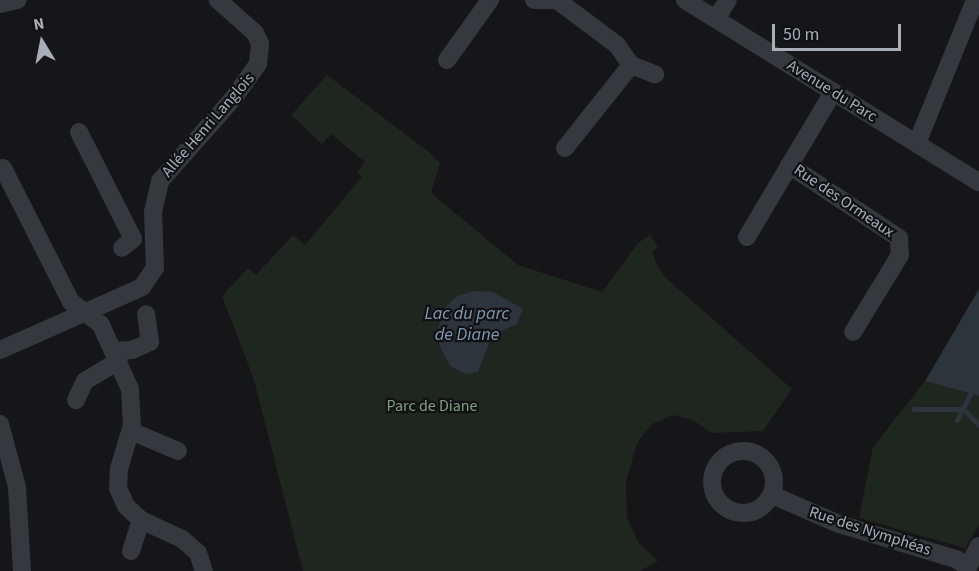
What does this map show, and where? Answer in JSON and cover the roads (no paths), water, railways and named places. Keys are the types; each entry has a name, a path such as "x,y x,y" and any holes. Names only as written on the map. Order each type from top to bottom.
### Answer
{"street":[{"path":"0,4 18,0"},
{"name":"Allée Henri Langlois","path":"0,350 142,287 155,268 153,212 160,181 255,71 260,55 255,33 218,0"},
{"path":"447,60 490,0"},
{"path":"534,0 557,0 617,45 631,65 655,74"},
{"name":"Avenue du Parc","path":"685,0 979,182"},
{"path":"716,19 728,0"},
{"path":"916,143 975,0"},
{"path":"565,148 631,65"},
{"name":"Rue des Ormeaux","path":"747,237 834,92"},
{"path":"79,132 133,239 122,248"},
{"name":"Rue des Ormeaux","path":"789,165 899,238 900,255 852,332"},
{"path":"3,168 71,302 101,325 130,389 131,431 119,469 118,488 126,506 141,520 182,539 198,553 204,571"},
{"path":"76,400 84,381 116,356 150,342 146,314"},
{"path":"0,424 3,445 17,487 22,571"},
{"path":"131,431 178,451"},
{"name":"Rue des Nymphéas","path":"772,495 839,524 956,559 967,569"},
{"path":"131,551 141,520"},
{"path":"967,569 979,546"}],"water":[{"path":"979,289 979,396 925,381"},
{"name":"Lac du parc de Diane","path":"474,291 493,292 523,309 517,324 492,335 478,372 465,374 450,366 440,347 439,325 445,308 457,296"}],"waterway":[{"path":"957,420 970,394"},
{"path":"914,409 963,409 979,425"}],"park label":[{"name":"Parc de Diane","path":"432,406"}]}
